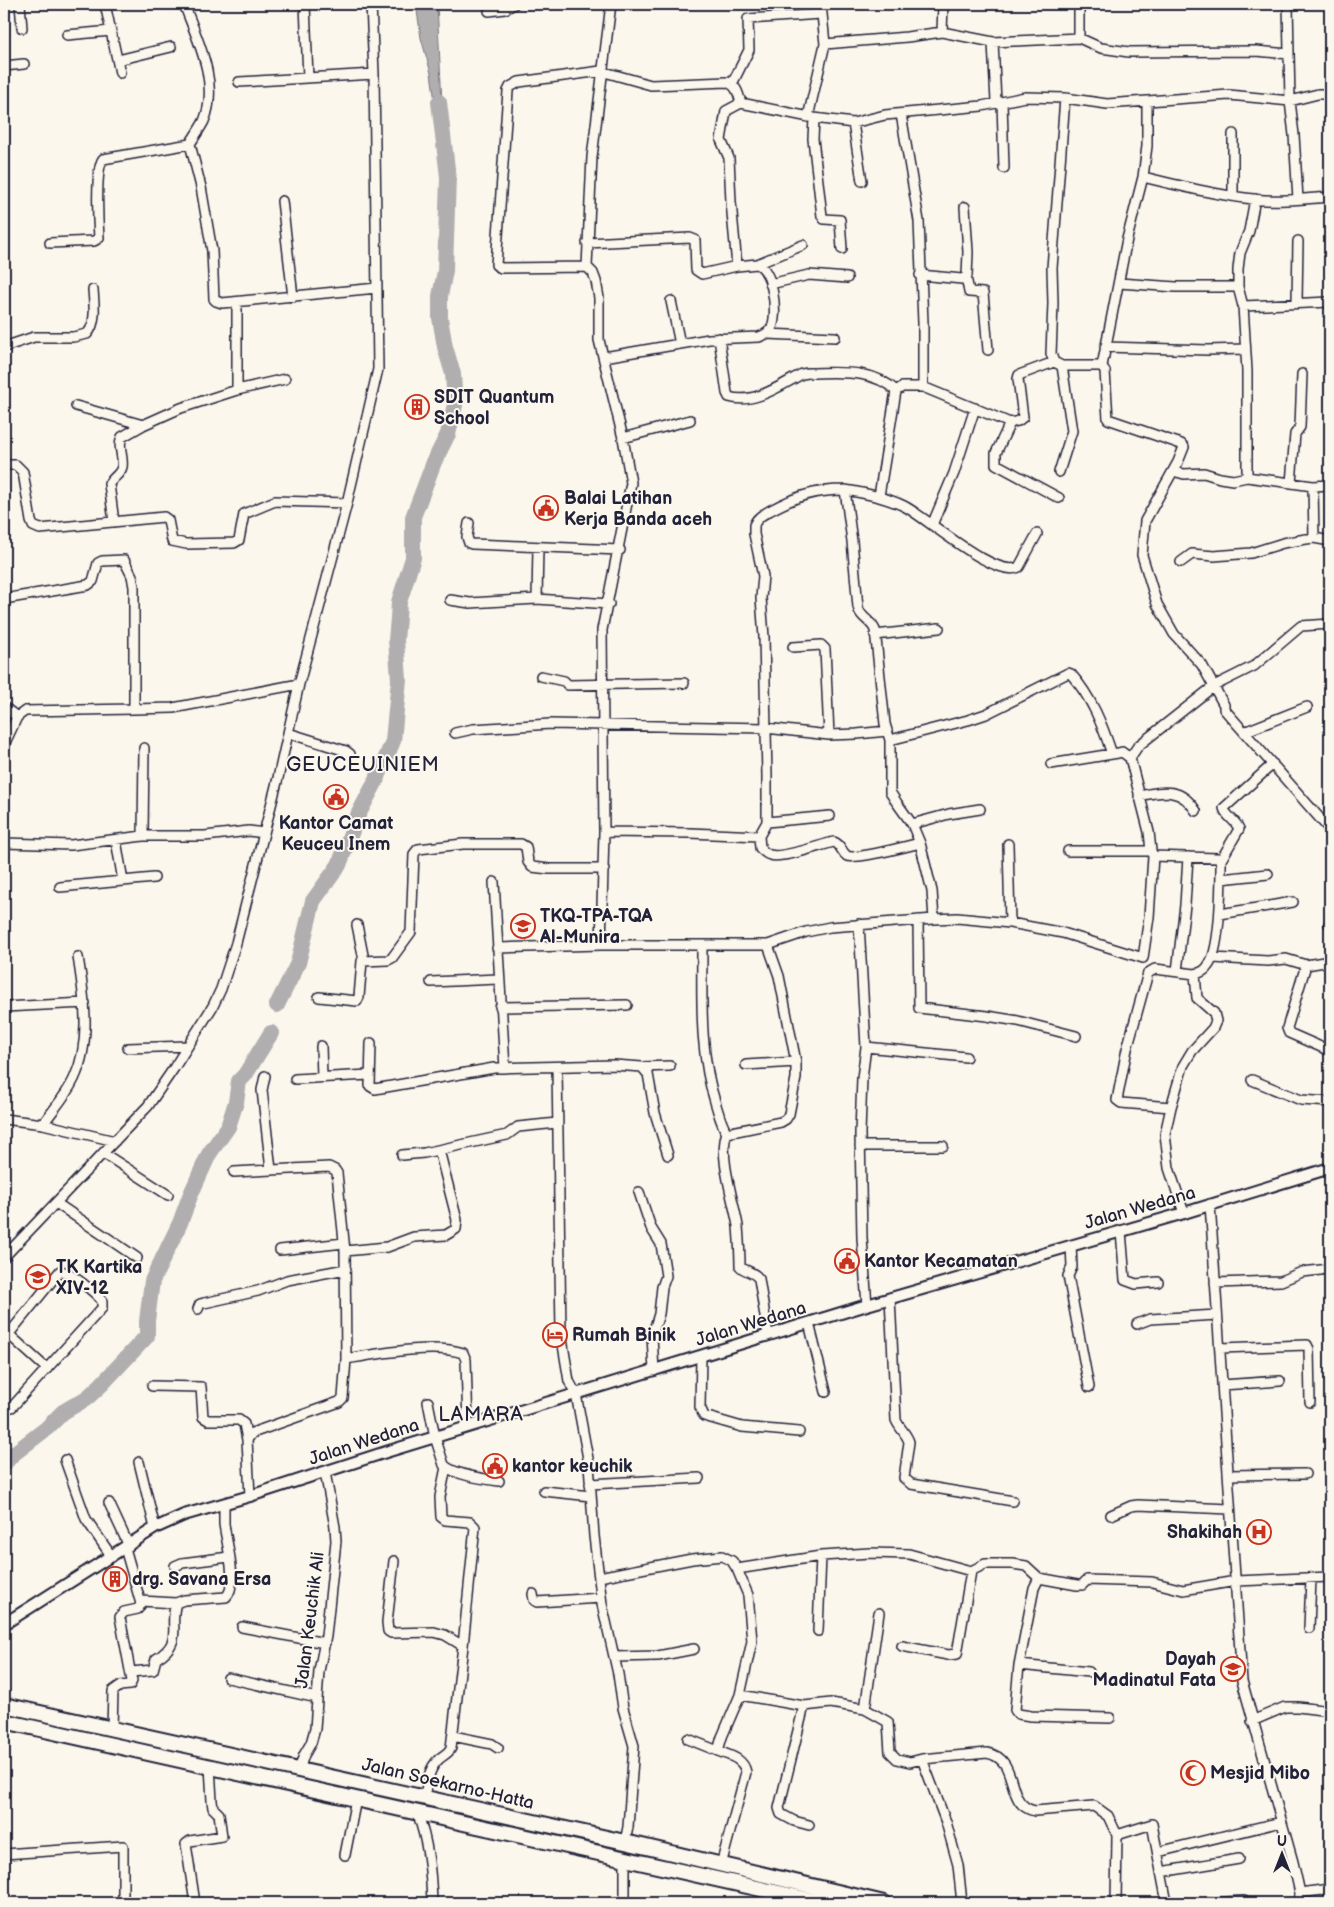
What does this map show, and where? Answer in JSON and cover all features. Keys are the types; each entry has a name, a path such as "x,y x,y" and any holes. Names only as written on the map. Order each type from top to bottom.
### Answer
{"highway":[{"name":"Jalan Soekarno-Hatta","path":"4,1705 625,1842 884,1903"},
{"name":"Jalan Soekarno-Hatta","path":"4,1722 824,1903"},
{"path":"512,1833 515,1818"}],"street":[{"path":"20,4 22,28"},
{"path":"105,4 120,73"},
{"path":"184,4 206,64 208,106 204,122 190,144 206,212 212,251 214,299 222,303 237,302 377,288"},
{"path":"305,4 308,78"},
{"path":"4,1257 148,1106 166,1080 221,989 236,943 299,684 347,503 378,369 374,74 371,4"},
{"path":"489,11 505,9 514,4"},
{"path":"602,945 604,832 602,630 609,604 632,484 623,438 599,340 599,298 596,281 593,273 587,267 592,157 611,4"},
{"path":"822,4 824,44 811,118 822,216 824,219 840,220 842,249"},
{"path":"942,32 943,4"},
{"path":"1078,38 1079,4"},
{"path":"1288,4 1290,101 1298,200"},
{"path":"732,84 748,50 748,19 822,14"},
{"path":"67,35 111,31"},
{"path":"824,44 908,37 942,32 993,42 1078,38 1102,48 1129,52 1256,51 1289,54"},
{"path":"993,42 1004,168"},
{"path":"118,60 171,47"},
{"path":"4,66 24,64"},
{"path":"587,267 501,268 496,265 508,91 510,87 519,82 602,71 651,85 722,81 732,84 737,90 741,103"},
{"path":"239,82 374,74"},
{"path":"738,266 731,202 729,158 720,138 726,111 741,103 811,118 853,123 881,116 962,109 1025,97 1065,98 1107,104 1229,95 1290,101 1318,94 1330,94"},
{"path":"1059,472 1072,431 1058,364 1051,350 1052,268 1065,98"},
{"path":"1147,102 1147,146 1143,178 1127,239 1102,366 1105,372 1108,419 1183,446 1184,449 1145,521 1142,555 1162,615 1181,643 1199,660 1224,704 1224,709 1330,830"},
{"path":"901,114 919,221 923,323 923,387"},
{"path":"853,123 862,181"},
{"path":"1233,196 1234,134"},
{"path":"50,243 94,241 99,238 97,220 99,168 104,159 190,144"},
{"path":"1143,178 1188,188 1255,199 1298,200 1330,197"},
{"path":"1247,478 1247,371 1243,306 1238,287 1240,253 1249,231 1255,199"},
{"path":"282,201 293,297"},
{"path":"966,207 968,252 966,277 969,292 984,293 988,350"},
{"path":"587,243 690,238 695,240 696,270 702,274 757,264 803,245"},
{"path":"1297,302 1298,241"},
{"path":"757,264 765,269 774,304 772,327 767,334"},
{"path":"770,284 810,275 847,278"},
{"path":"920,276 962,279 966,277"},
{"path":"1119,282 1176,287 1238,287"},
{"path":"4,347 34,337 73,337 87,334 93,323 94,290"},
{"path":"671,301 680,344"},
{"path":"237,302 238,390"},
{"path":"1243,306 1297,302 1330,302"},
{"path":"604,357 719,338 759,337 767,334 835,337"},
{"path":"719,338 726,393 734,399 762,395 802,374 808,373 862,374 884,381 896,391"},
{"path":"1106,346 1175,349 1245,349"},
{"path":"879,496 896,391 902,387 923,387 1010,423 1018,421 1023,416 1018,376 1058,364 1102,366"},
{"path":"1291,483 1295,434 1300,427 1302,374"},
{"path":"114,522 109,484 120,472 122,466 120,441 126,433 181,408 238,390 285,379"},
{"path":"76,406 142,425"},
{"path":"932,525 954,473 975,408"},
{"path":"623,438 690,420"},
{"path":"1010,423 996,453 996,464 1059,498"},
{"path":"4,465 16,466 23,472 31,521 36,528 44,529 166,517 172,541 186,544 234,543 239,540 244,514 275,501 347,503"},
{"path":"1173,471 1184,474 1204,473 1233,480 1247,478 1313,486 1330,485"},
{"path":"1313,486 1314,538"},
{"path":"920,843 866,855 849,856 846,855 838,843 834,842 772,856 766,854 760,848 760,836 767,822 766,728 761,598 763,576 754,534 754,525 758,518 799,496 827,490 845,490 879,496 908,508 968,551 1010,569 1019,567 1037,534"},
{"path":"845,490 858,607 861,616 874,627 889,735 890,792 912,824 920,843 932,891 934,919"},
{"path":"469,523 467,537 472,544 620,550"},
{"path":"1181,562 1192,554 1214,556 1250,553 1283,543 1314,538 1330,541"},
{"path":"536,599 538,547"},
{"path":"4,599 88,585 93,581 96,566 100,562 124,560 132,576 134,587 134,709"},
{"path":"450,600 470,603 536,599 609,604"},
{"path":"1130,758 1138,746 1214,686 1254,666 1301,626 1330,624"},
{"path":"875,635 939,628"},
{"path":"793,647 822,645 825,649 829,735"},
{"path":"455,733 472,729 535,724 766,728 829,735 889,735 977,717 1068,673 1072,674 1087,694 1100,717 1112,754"},
{"path":"541,676 564,681 568,686 684,683"},
{"path":"4,745 17,717 22,712 29,710 172,708 299,684"},
{"path":"4,707 17,717"},
{"path":"1244,732 1307,707"},
{"path":"288,733 346,751 350,754"},
{"path":"143,836 144,748"},
{"path":"1051,764 1122,752 1130,758 1149,832 1152,854 1149,917 1144,957 1152,970"},
{"path":"1171,1107 1121,1103 1117,1100 1127,1049 1144,984 1148,973 1152,970 1195,974 1206,969 1212,958 1220,914 1221,860 1239,829 1235,821 1224,812 1224,808 1272,764"},
{"path":"1140,796 1161,792 1176,794 1186,798 1196,812"},
{"path":"912,824 980,808"},
{"path":"767,822 830,816"},
{"path":"4,843 71,845 143,836 205,836 248,831 264,833"},
{"path":"604,832 760,836"},
{"path":"116,840 123,881"},
{"path":"364,960 388,960 392,958 411,932 414,854 418,849 463,844 521,844 526,847 528,862 532,866 549,869 604,869"},
{"path":"1008,844 1010,923"},
{"path":"1068,851 1152,854 1218,858 1221,860"},
{"path":"1177,971 1185,905 1188,857"},
{"path":"1221,879 1268,874"},
{"path":"60,887 154,878"},
{"path":"494,882 498,978 505,1068"},
{"path":"1220,914 1293,902"},
{"path":"497,948 602,945 768,945 815,930 859,924 957,918 1010,923 1063,933 1139,958 1144,957"},
{"path":"918,920 919,1008 1010,1020 1076,1036"},
{"path":"859,924 866,1047 862,1078 860,1146 866,1305"},
{"path":"320,997 358,1000 361,963 364,960 358,925"},
{"path":"702,945 702,997 706,1067 719,1114 727,1133 724,1145 738,1227 740,1266 756,1274 759,1279 768,1336"},
{"path":"727,1133 781,1122 786,1120 789,1114 795,1082 796,1062 779,976 768,945"},
{"path":"43,1124 70,1086 76,1073 84,1040 85,1004 78,956"},
{"path":"1212,958 1268,961 1286,959 1306,965 1330,961"},
{"path":"1306,965 1287,1030 1289,1033 1330,1051"},
{"path":"1184,1213 1169,1168 1165,1134 1171,1107 1186,1062 1192,1051 1213,1028 1216,1021 1214,1013 1197,998 1195,974"},
{"path":"431,982 498,978"},
{"path":"4,1007 85,1004"},
{"path":"500,1008 627,1005"},
{"path":"370,1043 369,1075 371,1087 378,1090 469,1072 505,1068 670,1066"},
{"path":"128,1048 187,1046"},
{"path":"321,1046 322,1077"},
{"path":"866,1047 966,1057"},
{"path":"746,1064 796,1062"},
{"path":"642,1067 648,1074 655,1112 668,1156"},
{"path":"556,1068 561,1333 569,1381 576,1394 589,1464 602,1598 623,1708 634,1746 628,1827 625,1842"},
{"path":"294,1079 369,1075"},
{"path":"265,1076 262,1090 271,1170"},
{"path":"1252,1080 1301,1100 1330,1102"},
{"path":"4,1119 43,1124 115,1141"},
{"path":"402,1155 439,1150 507,1135 518,1127 556,1123"},
{"path":"860,1146 943,1146"},
{"path":"280,1250 387,1247 414,1238 446,1235 456,1229 458,1220 439,1150"},
{"path":"103,1153 168,1195"},
{"path":"234,1172 329,1167 335,1170 345,1247 346,1359 344,1395 342,1400 260,1429 252,1433 247,1440"},
{"name":"Jalan Wedana","path":"4,1624 155,1528 184,1516 866,1305 1184,1213 1330,1168"},
{"path":"639,1192 651,1228 661,1244 666,1276 662,1287 659,1314 652,1331 654,1371"},
{"path":"56,1202 137,1258"},
{"path":"1210,1204 1242,1681 1293,1862 1300,1893 1299,1903"},
{"path":"1121,1230 1125,1280 1136,1284 1158,1282"},
{"path":"1071,1246 1072,1268 1068,1276 1089,1386"},
{"path":"198,1309 200,1304 258,1291 287,1280 346,1269"},
{"path":"1215,1283 1280,1282 1302,1272 1330,1269"},
{"path":"12,1407 102,1308 103,1302 100,1297 64,1271 60,1271 6,1332 47,1368"},
{"path":"890,1298 896,1420 899,1428 908,1436 909,1442 904,1478 911,1484 1013,1501"},
{"path":"1137,1324 1150,1319 1217,1314"},
{"path":"809,1323 826,1392"},
{"path":"1220,1348 1307,1345 1309,1349 1310,1402"},
{"path":"346,1359 404,1350 463,1353 466,1360 468,1427"},
{"path":"701,1356 700,1407 704,1416 742,1426 798,1432"},
{"path":"1222,1385 1280,1381"},
{"path":"152,1386 201,1387 203,1417 208,1420 239,1420 244,1424 247,1440 250,1496"},
{"path":"428,1402 435,1437 444,1465 476,1477 498,1481"},
{"path":"65,1460 86,1519 112,1557"},
{"path":"139,1462 155,1528"},
{"path":"425,1798 432,1766 442,1756 449,1753 453,1736 475,1527 470,1522 445,1520 441,1517 440,1497 446,1467"},
{"name":"Jalan Keuchik Ali","path":"299,1770 315,1729 319,1671 325,1643 336,1541 325,1472"},
{"path":"1229,1475 1305,1474"},
{"path":"590,1484 699,1478"},
{"path":"544,1491 591,1496"},
{"path":"109,1503 127,1547 141,1601 138,1609 124,1612 120,1616 131,1672 130,1685 120,1686 113,1691 112,1729"},
{"path":"141,1601 176,1603 184,1600 226,1597 230,1592 231,1574 224,1523 224,1504"},
{"path":"1111,1515 1138,1505 1230,1509"},
{"path":"738,1569 821,1556 870,1553 909,1554 971,1571 985,1564 1026,1566 1039,1578 1077,1585 1087,1580 1152,1582 1183,1590 1236,1581 1330,1577"},
{"path":"599,1577 722,1556 732,1561 738,1569 748,1595 752,1642 740,1695 718,1750"},
{"path":"818,1631 821,1556"},
{"path":"175,1566 182,1563 229,1557"},
{"path":"394,1561 387,1622 388,1631 391,1633 434,1632 445,1635 463,1646"},
{"path":"902,1646 948,1655 957,1654 971,1571"},
{"path":"1039,1578 1034,1588 1019,1664 1015,1710 1018,1714 1031,1716 1110,1718"},
{"path":"1309,1628 1311,1578"},
{"path":"532,1594 532,1599 537,1602 602,1598"},
{"path":"131,1672 153,1670 156,1659 162,1656 174,1640 176,1603"},
{"path":"865,1709 879,1613"},
{"path":"242,1628 325,1643"},
{"path":"614,1657 658,1656 694,1649"},
{"path":"1019,1664 1089,1672"},
{"path":"228,1678 317,1698"},
{"path":"740,1695 804,1706 831,1703 865,1709 888,1722 890,1752 897,1759 910,1762 922,1759 987,1753 995,1755 1006,1765 1018,1799 1026,1809 1035,1811 1094,1806 1108,1816 1117,1835 1116,1903"},
{"path":"804,1706 779,1808 781,1814 794,1821 809,1825"},
{"path":"1252,1721 1285,1707 1330,1712"},
{"path":"453,1736 492,1744 498,1748"},
{"path":"688,1739 739,1759 743,1763 746,1772 721,1865"},
{"path":"922,1759 946,1822 958,1865 962,1903"},
{"path":"195,1903 186,1844 190,1841 222,1836 219,1814 213,1808 210,1766"},
{"path":"345,1854 356,1799"},
{"path":"417,1812 424,1832 431,1874 432,1903"},
{"path":"1158,1852 1281,1822"},
{"path":"1117,1835 1152,1824 1167,1903"},
{"path":"4,1854 123,1846 123,1903"},
{"path":"624,1903 625,1858"},
{"path":"1161,1872 1239,1859"},
{"path":"1300,1893 1330,1889"},
{"path":"1209,1903 1244,1901"}],"shaded area":[{"path":"416,4 437,4 443,123 438,123 431,73 421,38"}],"waterway":[{"path":"277,1005 298,963 313,901 339,865 358,815 377,779 393,741 399,679 396,640 399,602 413,558 413,517 434,462 448,434 455,405 453,374 445,347 440,318 440,296 445,271 448,177 439,102"},
{"path":"4,1464 63,1412 87,1398 147,1336 152,1281 180,1223 209,1154 228,1127 236,1102 239,1081 245,1075 271,1033"}],"place":[{"name":"SDIT Quantum School","path":"417,407"},
{"name":"Balai Latihan Kerja Banda aceh","path":"546,508"},
{"name":"Kantor Camat Keuceu Inem","path":"336,797"},
{"name":"TKQ-TPA-TQA Al-Munira","path":"523,926"},
{"name":"Kantor Kecamatan","path":"847,1261"},
{"name":"TK Kartika XIV-12","path":"38,1277"},
{"name":"Rumah Binik","path":"555,1335"},
{"name":"kantor keuchik","path":"495,1466"},
{"name":"Shakihah","path":"1259,1532"},
{"name":"drg. Savana Ersa","path":"115,1579"},
{"name":"Dayah Madinatul Fata","path":"1233,1669"},
{"name":"Mesjid Mibo","path":"1193,1773"}],"district":[{"name":"GEUCEUINIEM","path":"363,765"},
{"name":"LAMARA","path":"481,1415"}]}
